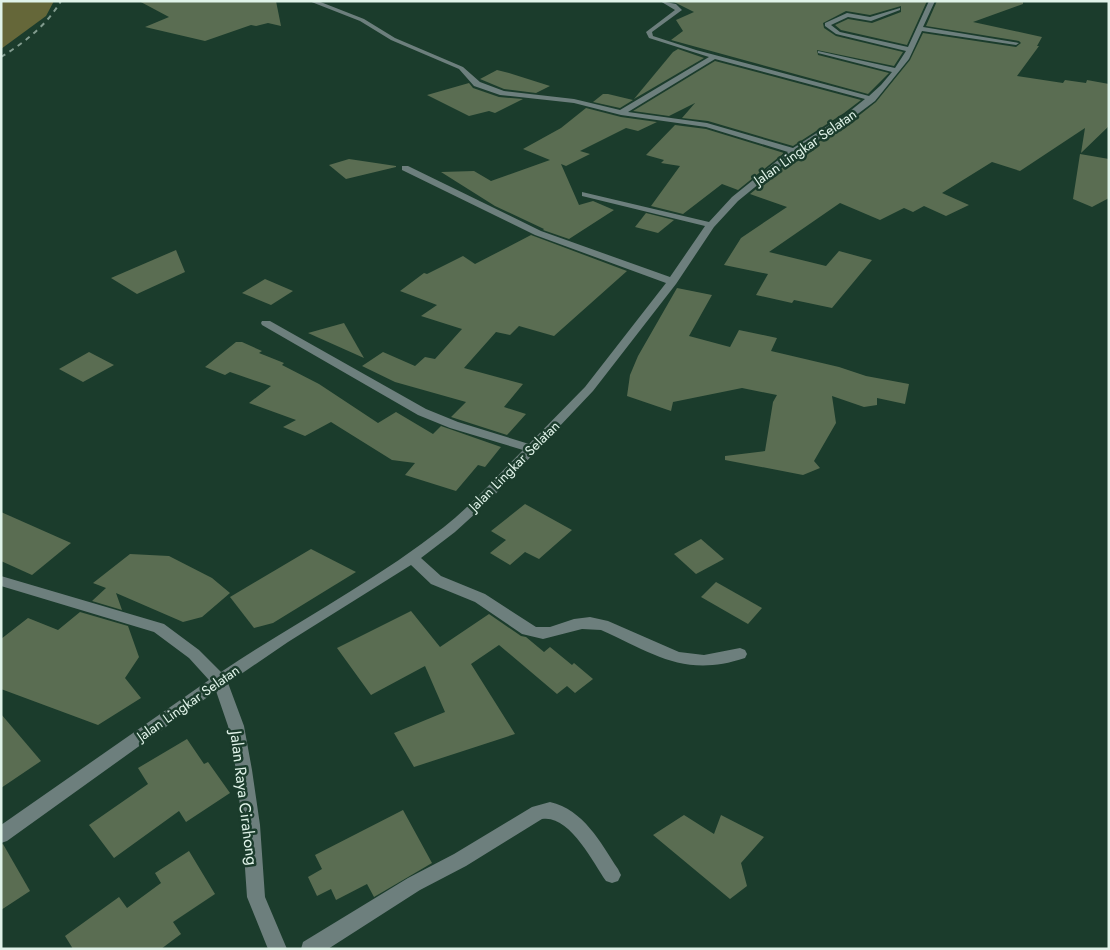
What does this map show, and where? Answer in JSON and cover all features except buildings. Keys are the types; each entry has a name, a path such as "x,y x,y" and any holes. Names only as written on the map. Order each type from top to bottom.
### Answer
{"street":[{"path":"312,1 362,20 393,39 461,68 476,84 503,93 574,101 621,113 707,125 794,151"},
{"path":"663,1 674,5 679,10 648,34 659,40 872,99"},
{"name":"Jalan Lingkar Selatan","path":"1,835 183,705 283,638 412,558 450,529 483,499 589,389 673,282 711,225 748,187 794,151 848,117 884,88 910,50 932,1"},
{"path":"898,9 871,19 847,15 827,24 838,33 910,50"},
{"path":"921,29 1016,43"},
{"path":"820,52 897,71"},
{"path":"621,113 715,56"},
{"path":"405,168 548,237 673,282"},
{"path":"585,194 711,225"},
{"path":"266,323 422,412 454,425 532,449"},
{"path":"412,558 436,580 480,598 527,630 535,633 546,634 583,623 594,624 603,625 677,658 704,661 740,654"},
{"name":"Jalan Raya Cirahong","path":"1,581 159,628 194,654 220,681 236,726 244,770 256,897 278,949"},
{"path":"310,949 414,884 460,860 538,812 551,810 573,820 612,875"}],"green space":[{"path":"1,1 54,1 46,16 1,49"}],"railway":[{"path":"1,57 34,33 49,18 61,1"}]}
